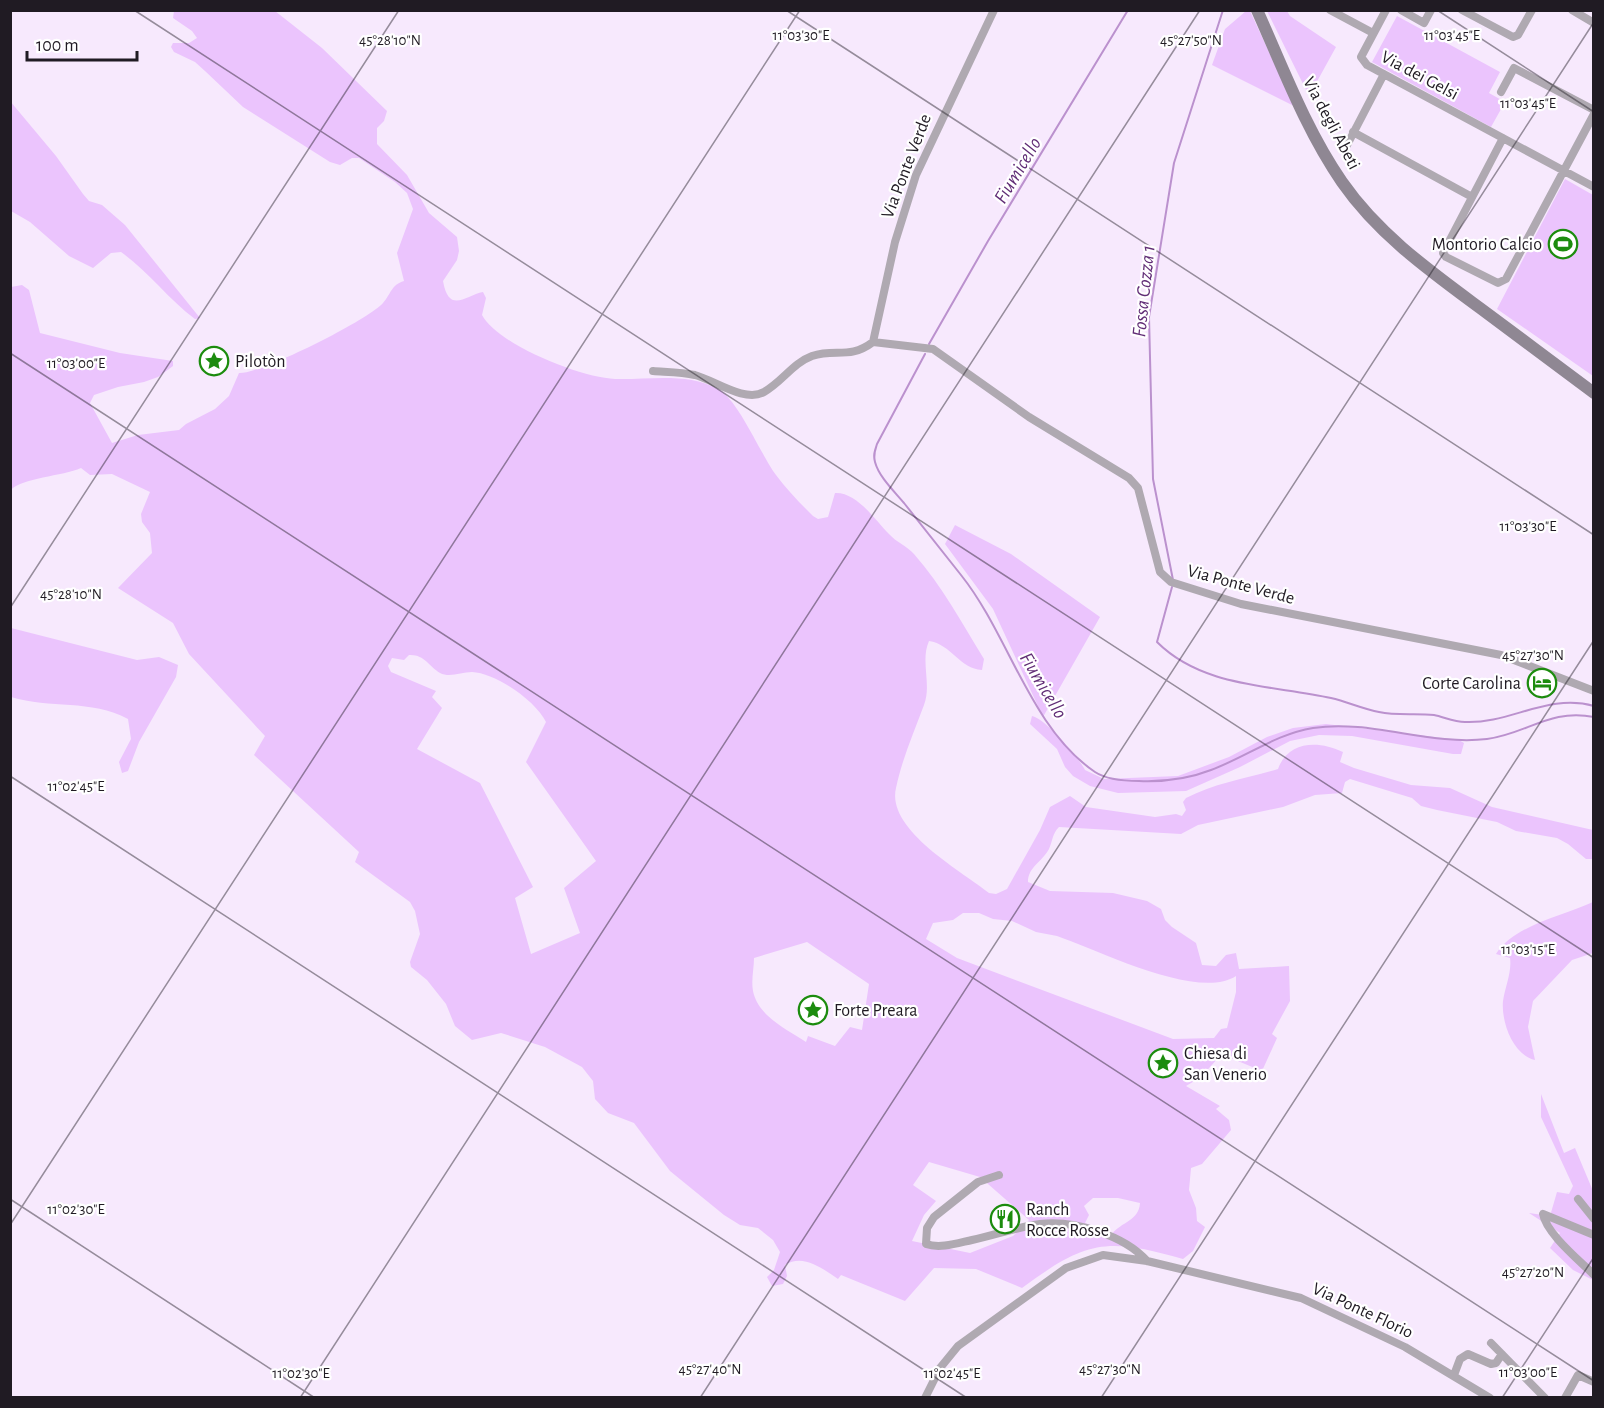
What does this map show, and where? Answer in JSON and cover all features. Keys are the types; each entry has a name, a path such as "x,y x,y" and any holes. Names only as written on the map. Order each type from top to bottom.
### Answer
{"street":[{"name":"Via Ponte Verde","path":"653,371 692,374 745,394 755,394 764,392 800,362 815,355 860,352 873,342 895,242 916,175 994,10"},
{"name":"Via degli Abeti","path":"1257,10 1309,126 1343,183 1362,208 1384,232 1417,260 1593,393"},
{"path":"1330,10 1373,33 1386,10"},
{"path":"1401,10 1424,23 1431,10"},
{"path":"1462,10 1512,37 1518,35 1532,10"},
{"path":"1572,10 1593,23"},
{"name":"Via dei Gelsi","path":"1373,33 1361,57 1367,65 1593,187"},
{"path":"1501,92 1514,68 1593,112 1506,279 1498,283 1446,257 1443,253 1503,138"},
{"path":"1345,149 1384,74"},
{"path":"1353,132 1472,196"},
{"name":"Via Ponte Verde","path":"873,342 933,349 1029,417 1129,478 1137,488 1160,572 1171,582 1241,604 1501,655 1593,691"},
{"name":"Via Ponte Florio","path":"999,1175 978,1182 934,1217 927,1228 927,1244 934,1246 964,1242 1042,1224 1097,1230 1120,1241 1147,1261"},
{"path":"1578,1199 1593,1219"},
{"path":"1593,1235 1543,1214 1544,1221 1555,1236 1593,1275"},
{"name":"Via Ponte Florio","path":"925,1398 940,1368 958,1346 1066,1268 1103,1255 1147,1261 1301,1298 1404,1347 1490,1398"},
{"path":"1491,1343 1545,1398"},
{"path":"1454,1375 1460,1359 1468,1354 1491,1364 1496,1363 1502,1354"},
{"path":"1565,1398 1578,1375 1593,1382"}],"shaded area":[{"path":"174,11 275,11 322,48 387,111 384,121 377,128 377,144 407,175 429,213 457,237 459,251 457,260 443,281 449,297 459,300 483,292 486,298 482,315 505,338 542,358 583,373 615,379 693,380 718,389 726,395 741,415 776,475 813,516 818,519 828,517 835,493 851,497 892,537 914,554 943,592 984,659 982,670 974,669 937,643 929,641 926,656 926,697 896,788 896,804 914,834 945,861 989,893 996,894 1007,889 1040,830 1050,807 1070,796 1086,807 1155,817 1176,814 1182,816 1186,810 1183,802 1186,798 1220,785 1278,769 1289,753 1296,748 1314,745 1343,752 1340,762 1354,768 1411,785 1450,788 1492,807 1593,830 1593,859 1586,859 1557,838 1516,831 1497,822 1421,806 1412,798 1350,779 1345,782 1342,793 1315,795 1283,807 1198,825 1181,834 1059,827 1046,854 1030,872 1028,882 1050,891 1113,893 1147,901 1161,909 1165,920 1172,927 1196,943 1202,965 1216,966 1226,955 1236,953 1239,969 1289,966 1290,1001 1272,1034 1277,1038 1262,1071 1233,1059 1219,1057 1201,1077 1186,1086 1220,1106 1216,1109 1229,1120 1231,1130 1202,1164 1191,1168 1189,1190 1196,1208 1197,1221 1205,1227 1193,1251 1183,1259 1134,1248 1115,1246 1097,1248 1080,1252 1063,1261 1022,1288 976,1269 934,1268 905,1301 841,1275 838,1279 813,1264 799,1261 785,1265 787,1276 783,1284 772,1286 767,1277 774,1270 780,1252 773,1240 758,1228 740,1225 724,1215 670,1171 634,1123 608,1113 595,1099 593,1081 582,1067 545,1047 501,1033 472,1040 455,1026 446,1004 427,980 411,967 410,962 420,934 415,911 410,902 355,862 359,852 254,755 265,736 189,654 173,623 118,588 152,553 150,533 142,522 141,514 150,492 112,474 90,475 81,468 33,480 11,490 11,287 22,285 29,290 40,333 120,353 173,361 173,366 158,377 94,395 90,403 112,443 138,435 179,430 215,409 229,396 239,373 269,365 337,333 373,311 383,303 394,287 404,281 397,253 413,209 407,193 395,182 359,158 352,158 340,165 330,162 243,107 195,62 174,52 171,47 173,43 189,43 197,38 192,31 173,18","holes":["409,655 414,655 422,658 440,673 452,675 472,672 492,677 525,697 541,714 546,722 526,762 596,861 564,888 580,933 531,954 515,898 533,887 480,783 417,749 442,708 432,697 436,691 391,672 388,666 392,658 404,660","963,913 979,913 993,919 1012,921 1036,932 1057,936 1148,971 1173,978 1198,982 1219,982 1236,976 1236,992 1227,1028 1221,1029 1214,1038 1173,1039 957,958 926,939 933,923 953,920","807,942 869,984 862,1030 850,1027 835,1046 808,1036 806,1042 782,1027 767,1015 756,1000 752,987 754,958","929,1162 980,1177 1029,1220 1013,1236 970,1253 912,1241 924,1215 936,1201 913,1185","1093,1198 1118,1198 1140,1203 1133,1218 1112,1234 1085,1223 1089,1215 1084,1206"]},
{"path":"1246,11 1250,11 1294,106 1212,65 1225,29"},
{"path":"1267,11 1287,11 1290,16 1336,47 1309,96"},
{"path":"1397,16 1500,72 1489,93 1505,102 1491,127 1372,62"},
{"path":"10,101 56,156 89,201 102,205 125,225 200,318 195,319 185,311 121,252 111,253 93,268 69,256 30,222 11,211"},
{"name":"Montorio Calcio","path":"1565,179 1593,195 1593,376 1497,309"},
{"path":"955,525 1011,554 1100,617 1043,717 993,609 945,544"},
{"path":"11,628 137,660 159,657 178,665 176,677 139,742 128,771 122,773 119,762 131,739 128,719 85,706 41,703 11,697"},
{"path":"1032,716 1038,718 1053,731 1085,770 1104,779 1178,776 1229,757 1267,737 1293,728 1326,724 1459,740 1464,743 1461,754 1453,754 1352,736 1319,735 1290,741 1186,791 1118,793 1090,786 1073,776 1065,767 1057,749 1030,724"},
{"path":"1593,902 1593,953 1572,960 1533,1001 1528,1027 1535,1060 1527,1057 1515,1045 1506,1028 1504,1018 1503,1001 1510,958 1496,954 1504,944 1527,928"},
{"path":"1541,1094 1564,1153 1575,1148 1593,1191 1593,1280 1573,1270 1550,1248 1560,1233 1529,1213 1550,1216 1557,1192 1569,1194 1573,1186 1541,1117"}],"waterway":[{"name":"Fiumicello","path":"929,344 988,241 1128,10"},
{"name":"Fossa Cozza 1","path":"1173,580 1153,479 1149,317 1174,163 1223,10"},
{"name":"Fiumicello","path":"925,354 877,444 874,453 877,468 887,484 978,599 1053,731 1073,753 1100,775 1116,780 1134,781 1185,778 1224,765 1286,735 1313,728 1356,727 1465,740 1501,736 1564,716 1594,717"},
{"name":"Fossa Cozza 1","path":"1172,587 1157,642 1175,657 1217,677 1331,698 1379,712 1434,715 1461,722 1498,719 1561,703 1594,706"}],"place":[{"name":"Montorio Calcio","path":"1563,244"},
{"name":"Pilotòn","path":"214,361"},
{"name":"Corte Carolina","path":"1542,683"},
{"name":"Forte Preara","path":"813,1010"},
{"name":"Chiesa di San Venerio","path":"1163,1063"},
{"name":"Ranch Rocce Rosse","path":"1005,1219"}]}
